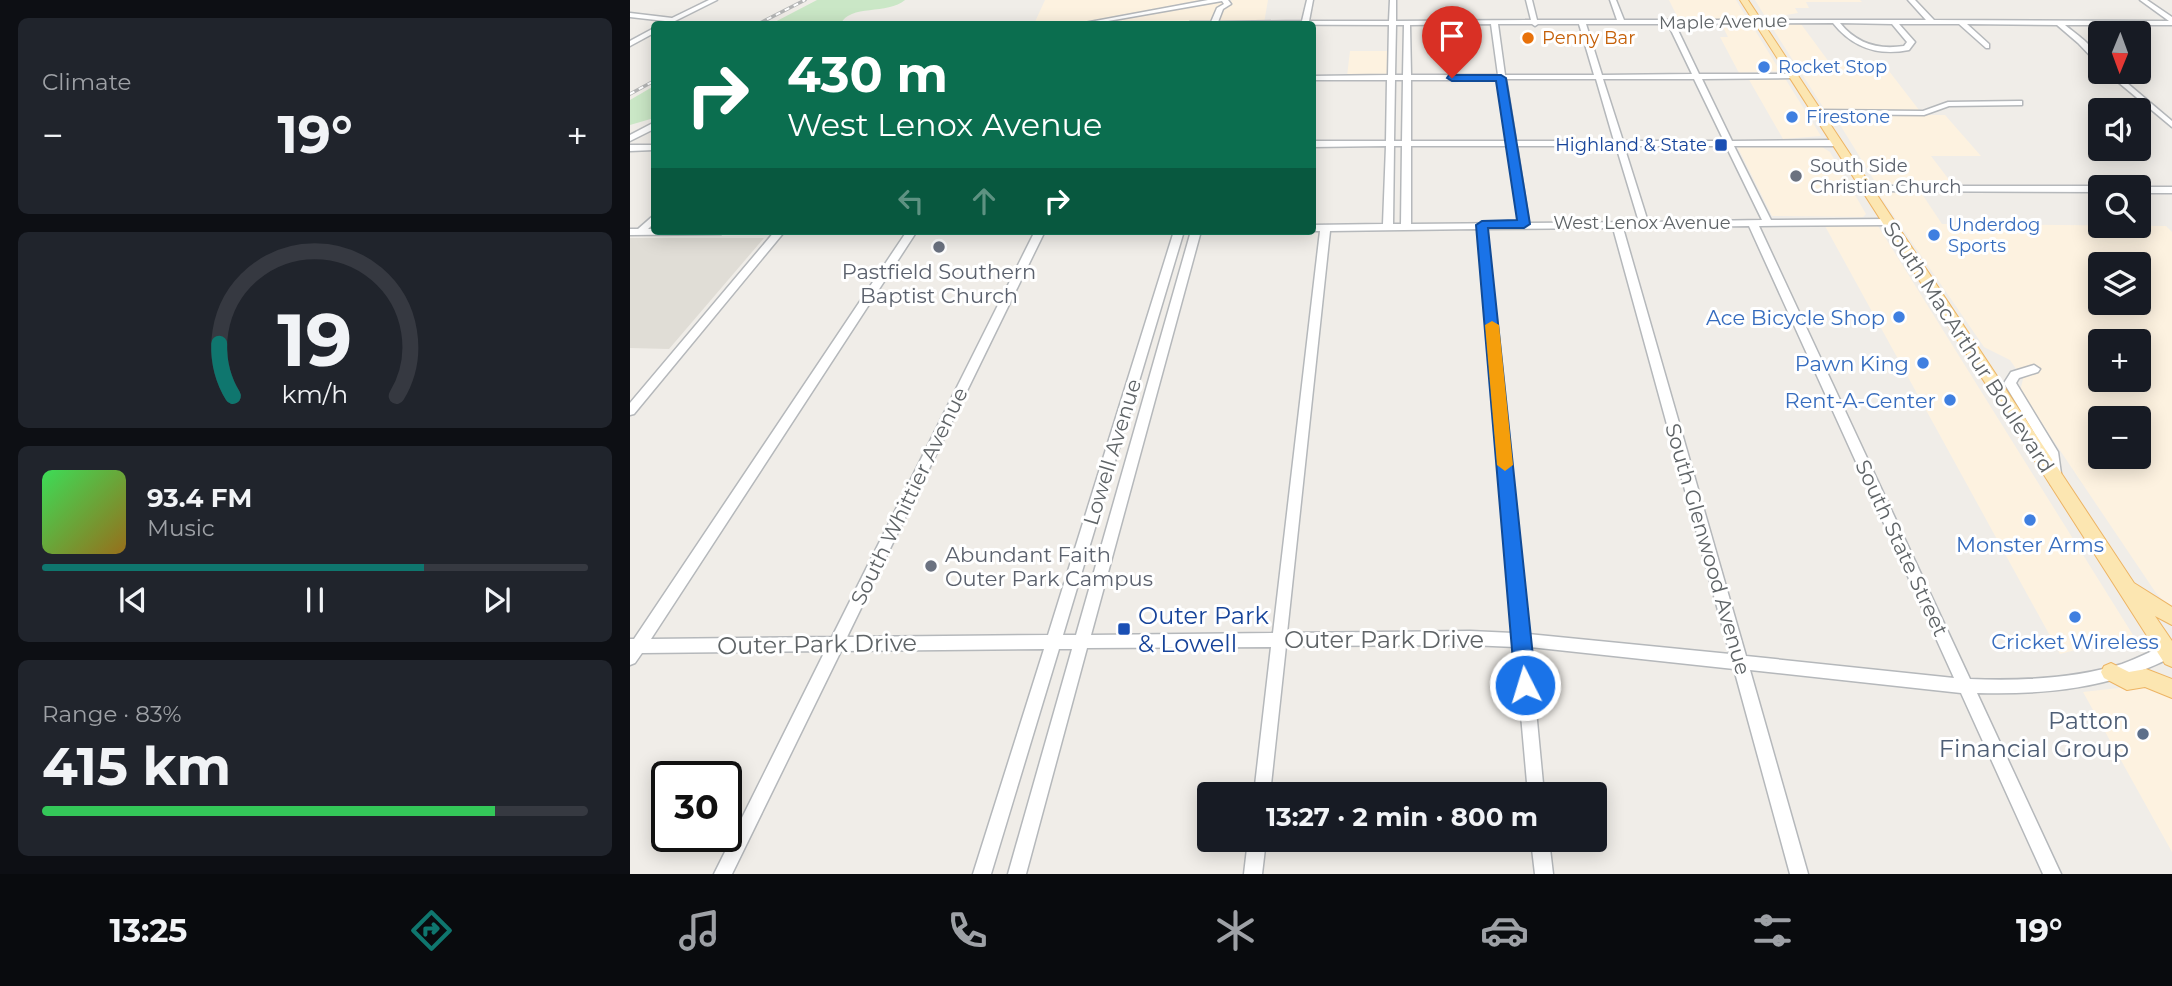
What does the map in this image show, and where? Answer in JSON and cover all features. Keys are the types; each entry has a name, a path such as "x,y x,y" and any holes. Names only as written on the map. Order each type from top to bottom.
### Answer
{"main road":[{"name":"South MacArthur Boulevard","path":"1744,0 2122,582 2171,653"},
{"path":"2122,582 2172,617"},
{"path":"2111,672 2127,681 2146,678 2172,689"}],"street":[{"path":"630,15 674,20 714,0"},
{"path":"1099,21 1221,0 1228,4 1220,8 1215,21"},
{"path":"1306,21 1310,0"},
{"path":"1388,227 1393,0"},
{"path":"1529,0 1535,24"},
{"path":"1613,0 1622,23"},
{"path":"1911,0 1932,22"},
{"path":"2143,0 2172,21"},
{"name":"Maple Avenue","path":"1316,24 2172,21"},
{"path":"1835,22 1855,43 1882,49 1906,48 1911,42 1894,22"},
{"path":"1961,22 1986,46"},
{"path":"1583,23 1644,223"},
{"path":"1671,23 1767,222"},
{"path":"2059,23 2088,49"},
{"path":"1406,226 1407,24"},
{"path":"1494,24 1524,224"},
{"path":"630,44 651,32"},
{"path":"1316,78 1793,76"},
{"path":"2124,84 2172,125"},
{"path":"1816,112 1924,113 1948,104 2019,103"},
{"path":"630,138 651,128"},
{"path":"1316,144 1836,142"},
{"path":"630,148 651,148"},
{"path":"1866,189 2088,189"},
{"path":"2151,190 2172,190"},
{"path":"635,232 651,220"},
{"name":"South State Street","path":"1752,222 2052,874"},
{"name":"West Lenox Avenue","path":"1321,229 1524,224 1887,222"},
{"name":"South Glenwood Avenue","path":"1617,224 1799,874"},
{"path":"1482,225 1535,782"},
{"path":"1263,782 1321,229"},
{"path":"630,411 777,235"},
{"path":"633,650 909,235"},
{"name":"South Whittier Avenue","path":"723,874 1038,235"},
{"name":"Lowell Avenue","path":"982,874 1178,235"},
{"name":"Lowell Avenue","path":"1017,874 1195,235"},
{"path":"2034,369 2015,375 2010,383 2052,452 2056,481"},
{"path":"1130,394 1152,394"},
{"name":"Outer Park Drive","path":"633,650 837,643 1521,640 1966,686 2050,685 2111,672 2171,653"},
{"path":"1253,874 1256,852"},
{"path":"1541,852 1544,874"}],"shaded area":[{"path":"1045,0 1209,0 1092,21 1035,21"},
{"path":"1234,0 1268,0 1264,21 1118,20"},
{"path":"1669,0 1736,0 1747,18 1680,22"},
{"path":"1755,0 1862,2 1806,2 1809,8 1795,8 1798,13 1786,15 1789,20 1766,18"},
{"path":"1801,24 1829,62 1882,62 1919,110 1825,110 1771,26"},
{"path":"1722,25 1753,27 1780,71 1739,73 1720,37 1728,37"},
{"path":"1350,51 1389,51 1389,76 1347,76"},
{"path":"1748,78 1786,80 1821,136 1783,139"},
{"path":"1834,115 1945,115 1981,156 1931,156 1953,185 1883,184 1874,180"},
{"path":"1736,144 1822,147 1830,152 1866,214 1863,217 1772,216"},
{"path":"1920,191 1942,224 2088,225 2088,238 2151,238 2151,226 2166,226 2172,232 2172,609 2156,593 2020,391 2023,379 2010,360 1984,347 1880,196 1884,192"},
{"path":"1825,226 1878,226 2133,635 2060,654"},
{"path":"630,238 764,238 669,349 630,348"},
{"path":"2145,685 2172,697 2172,852 2083,692"}],"green space":[{"path":"817,0 905,0 898,5 852,14 843,21 777,21"},
{"path":"651,88 651,119 630,125 630,100"}],"railway":[{"path":"764,21 805,0"},
{"path":"630,94 651,83"}],"slow traffic":[{"path":"1492,325 1505,465"}],"place":[{"name":"Penny Bar","path":"1528,38"},
{"name":"Rocket Stop","path":"1764,67"},
{"name":"Firestone","path":"1792,117"},
{"name":"Highland & State","path":"1721,145"},
{"name":"South Side Christian Church","path":"1796,176"},
{"name":"Underdog Sports","path":"1934,235"},
{"name":"Pastfield Southern Baptist Church","path":"939,247"},
{"name":"Ace Bicycle Shop","path":"1899,317"},
{"name":"Pawn King","path":"1923,363"},
{"name":"Rent-A-Center","path":"1950,400"},
{"name":"Monster Arms","path":"2030,520"},
{"name":"Abundant Faith Outer Park Campus","path":"931,566"},
{"name":"Cricket Wireless","path":"2075,617"},
{"name":"Outer Park & Lowell","path":"1124,629"},
{"name":"Patton Financial Group","path":"2143,734"}],"route":[{"path":"1452,78 1501,78 1524,224 1482,225 1525,685"}]}
